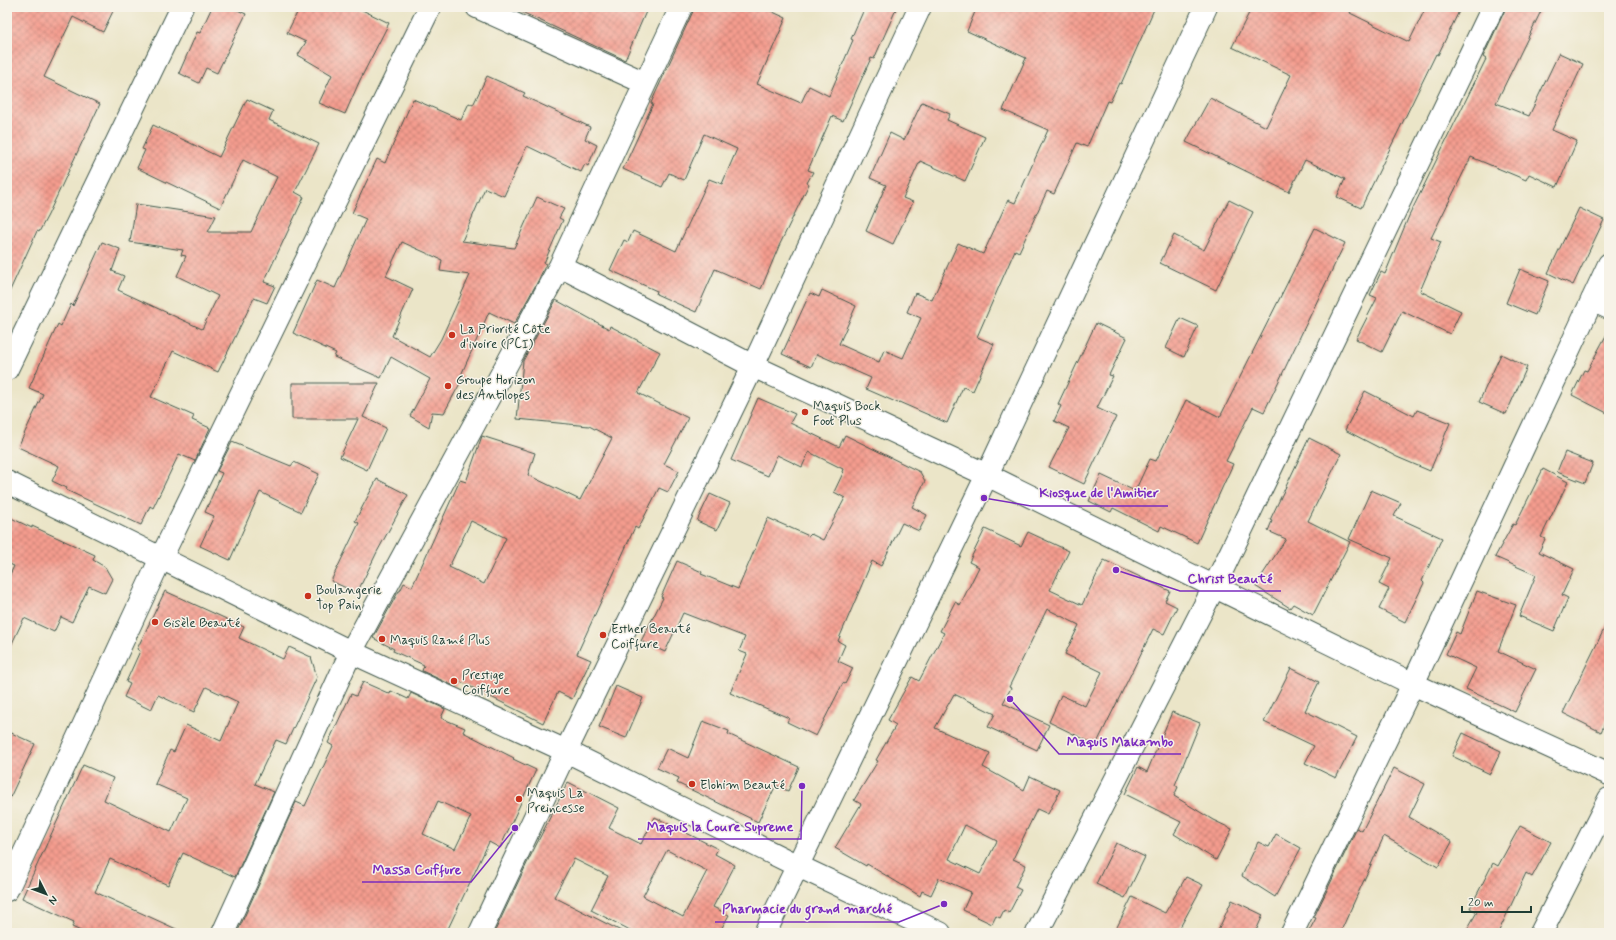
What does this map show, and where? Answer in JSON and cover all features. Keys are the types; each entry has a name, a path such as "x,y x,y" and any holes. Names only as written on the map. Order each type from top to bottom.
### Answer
{"street":[{"path":"7,369 182,7"},
{"path":"7,890 161,558 430,7"},
{"path":"477,7 645,83"},
{"path":"223,933 351,652 560,266 681,7"},
{"path":"480,933 566,751 753,366 920,7"},
{"path":"765,933 986,474 1206,7"},
{"path":"1037,933 1214,587 1493,7"},
{"path":"1292,933 1600,304 1609,264"},
{"path":"560,266 753,366 986,474 1413,684 1609,774"},
{"path":"7,482 351,652 566,751 798,866 940,933"},
{"path":"1541,933 1609,799"}],"building":[{"path":"7,7 115,7 103,32 73,17 44,77 100,104 48,215 39,232 37,231 7,297"},
{"path":"212,7 231,7 246,14 217,73 206,68 199,83 179,73 197,32 200,33"},
{"path":"300,7 356,7 389,23 360,80 345,114 319,103 332,75 298,55 306,42 287,33"},
{"path":"511,7 648,7 625,60"},
{"path":"695,7 762,7 786,18 757,84 801,103 809,86 829,96 853,40 851,39 865,7 897,7 874,59 871,58 843,121 832,116 808,170 813,172 807,183 809,184 779,246 761,289 715,269 696,312 656,294 657,291 610,270 624,240 628,242 633,231 676,251 709,179 722,184 737,149 704,134 684,180 669,173 662,187 623,169 653,104 651,103"},
{"path":"977,7 1155,7 1121,84 1119,83 1110,102 1107,101 1087,147 1077,143 1054,194 1047,191 1019,252 1015,250 977,337 994,344 973,391 963,387 947,423 866,389 871,378 817,354 811,367 782,354 810,293 819,297 822,290 856,306 839,344 879,362 884,350 903,358 921,318 907,312 915,293 932,300 958,243 983,254 1008,200 1015,203 1048,130 1003,110 1026,58 967,31"},
{"path":"1252,7 1353,7 1350,13 1409,42 1426,7 1461,7 1438,55 1436,54 1361,208 1337,197 1345,179 1305,160 1289,192 1186,142 1210,98 1266,127 1291,75 1232,47"},
{"path":"1505,7 1543,7 1496,103 1529,116 1559,53 1583,64 1552,130 1577,141 1557,187 1529,174 1526,180 1471,157 1431,238 1441,242 1420,291 1461,311 1450,334 1402,311 1382,352 1356,339 1377,298 1370,295 1381,272 1385,274 1409,216 1486,59 1483,57"},
{"path":"487,76 525,93 523,96 590,127 585,139 597,145 588,166 585,164 581,172 527,146 504,196 485,188 462,241 514,248 537,197 564,209 559,218 563,220 544,263 546,264 538,281 514,324 489,312 461,375 464,376 444,413 432,412 429,427 410,416 430,379 391,357 381,378 334,357 336,353 293,333 317,280 335,288 366,219 352,213 377,159 385,163 413,99 461,120 469,103 473,105","holes":["402,242 442,260 440,271 470,275 441,339 430,357 392,336 413,289 386,276"]},
{"path":"247,99 273,111 269,120 319,144 295,192 304,197 264,282 275,286 267,303 254,298 218,372 173,351 151,397 194,416 192,420 210,428 195,461 179,454 153,508 150,506 141,525 66,490 67,488 52,481 59,466 18,447 43,394 29,388 58,324 61,326 71,304 73,306 102,242 120,249 112,271 124,276 118,290 202,329 218,296 177,276 186,256 181,255 183,250 130,242 136,204 216,216 208,232 251,232 277,177 243,160 220,208 137,168 145,150 142,149 153,125 219,157"},
{"path":"922,102 950,114 947,120 985,137 965,181 920,161 903,198 913,202 893,244 866,231 886,185 870,178 890,133 904,140"},
{"path":"1229,200 1253,212 1216,290 1160,263 1174,235 1204,250"},
{"path":"1579,208 1604,220 1573,285 1548,273"},
{"path":"1315,228 1345,243 1264,412 1253,407 1226,461 1233,464 1197,543 1161,526 1159,531 1113,508 1111,512 1089,501 1101,475 1135,491 1150,459 1156,461 1186,400 1220,417"},
{"path":"1520,269 1549,281 1535,315 1506,303"},
{"path":"556,300 609,329 610,326 660,352 638,393 688,418 664,464 679,471 668,492 659,488 638,529 635,527 577,654 591,660 572,699 558,692 543,723 459,681 456,687 422,671 424,665 393,651 394,649 373,638 404,583 412,587 460,480 466,482 482,436 535,453 528,475 580,500 612,438 589,426 517,419 523,361","holes":["471,521 506,538 484,584 449,567"]},
{"path":"1180,318 1198,326 1184,357 1166,348"},
{"path":"1096,323 1127,338 1109,375 1113,376 1097,408 1116,417 1084,484 1049,467 1069,428 1054,421 1061,406 1058,404"},
{"path":"1609,330 1609,414 1572,395 1584,370 1587,371"},
{"path":"1501,354 1527,367 1506,414 1479,402"},
{"path":"292,383 379,383 363,417 386,428 367,470 340,457 358,419 292,419"},
{"path":"1365,391 1414,416 1417,410 1450,423 1430,471 1397,457 1345,430"},
{"path":"758,398 795,414 790,423 839,447 845,435 920,472 925,481 912,507 927,515 919,531 902,523 881,566 872,561 838,641 845,645 838,661 853,668 845,684 843,683 816,736 787,722 789,718 730,693 747,654 739,651 745,637 683,613 665,652 641,641 663,598 661,597 677,561 702,572 701,574 738,589 768,518 809,536 811,534 823,540 845,498 834,492 843,473 843,469 809,452 802,467 777,455 768,476 731,460"},
{"path":"1309,438 1341,454 1308,521 1350,542 1313,615 1293,604 1290,608 1255,586 1286,539 1268,531 1272,521 1270,520"},
{"path":"232,442 291,466 294,462 319,474 301,512 260,492 230,560 200,546 214,516 205,512 222,473 217,471"},
{"path":"1565,452 1593,463 1585,483 1557,472"},
{"path":"1543,469 1568,482 1541,537 1545,539 1539,552 1574,569 1562,595 1568,598 1554,631 1519,616 1536,575 1495,557 1513,524 1515,525"},
{"path":"377,479 408,495 357,593 331,581 359,523 355,521"},
{"path":"1371,490 1401,503 1394,516 1442,538 1422,581 1424,583 1405,622 1379,609 1389,589 1379,584 1392,558 1349,539"},
{"path":"710,494 730,503 717,530 697,521"},
{"path":"7,516 95,555 93,560 105,567 112,579 105,593 89,586 72,622 61,617 54,632 24,618 7,654 7,581 14,566 7,563"},
{"path":"985,529 1021,546 1028,532 1069,551 1050,590 1082,605 1104,560 1170,591 1165,601 1177,607 1164,634 1153,629 1096,745 1049,722 1061,695 1085,706 1102,672 1065,654 1079,625 1047,609 1009,687 1011,688 1003,703 1049,725 1037,750 988,727 995,714 954,694 935,728 990,753 983,767 1024,790 1030,776 1060,790 1048,814 1037,809 1013,859 1026,865 1015,887 1021,890 1009,913 1004,910 1000,918 996,916 992,924 963,910 971,892 939,878 931,895 922,891 920,896 867,864 866,866 835,848 861,804 854,800 878,761 876,760 896,725 888,720 912,677 919,681 944,633 940,631 955,602 960,605 979,567 969,562","holes":["965,825 997,841 980,874 949,859"]},
{"path":"165,591 244,627 239,638 283,659 289,647 311,657 317,677 286,744 276,740 255,784 274,792 235,877 183,853 168,885 110,859 95,892 185,933 85,933 72,927 74,922 22,898 83,765 113,778 104,800 171,832 187,798 155,784 170,750 174,752 186,725 221,741 238,702 206,687 194,712 158,695 151,710 124,697 130,684 126,682 140,651 137,649"},
{"path":"1477,591 1516,605 1498,651 1536,669 1515,712 1466,689 1476,668 1446,654 1456,632 1460,634"},
{"path":"1609,619 1609,715 1601,732 1563,713"},
{"path":"1291,668 1319,682 1305,711 1357,737 1336,778 1305,763 1314,746 1264,722"},
{"path":"363,682 390,694 391,691 408,699 411,693 445,709 441,718 465,728 463,732 536,770 500,848 489,842 446,933 237,933 296,802 305,806 333,746 328,743 351,694 356,696","holes":["438,801 471,816 455,849 423,834"]},
{"path":"616,686 643,698 626,738 599,727"},
{"path":"1172,712 1200,723 1175,785 1178,787 1174,796 1213,820 1232,829 1216,860 1174,834 1181,822 1125,794 1138,767 1147,772"},
{"path":"703,721 729,731 728,734 799,767 788,791 776,785 758,822 677,783 679,778 657,768 667,748 688,758"},
{"path":"7,731 35,744 7,804"},
{"path":"1463,733 1501,751 1490,774 1452,756"},
{"path":"1394,768 1425,784 1409,817 1452,842 1438,867 1384,836 1340,933 1308,933 1316,918 1314,917 1357,828 1362,831"},
{"path":"568,782 619,808 609,828 641,844 655,817 718,849 715,854 735,865 713,907 729,915 719,933 636,933 591,910 608,876 574,859 554,897 625,933 494,933","holes":["667,850 707,871 683,917 643,896"]},
{"path":"1520,826 1551,842 1532,877 1526,873 1498,933 1465,933 1477,912 1470,908 1493,863 1498,866"},
{"path":"1276,834 1301,848 1275,897 1242,876 1258,842 1269,847"},
{"path":"1116,843 1145,857 1125,898 1096,884"},
{"path":"1186,877 1203,885 1177,933 1114,933 1132,897 1165,913"},
{"path":"1232,900 1263,915 1255,933 1217,933"}],"place":[{"name":"La Priorité Côte d'ivoire (PCI)","path":"452,335"},
{"name":"Groupe Horizon des Antilopes","path":"448,386"},
{"name":"Maquis Bock Foot Plus","path":"805,412"},
{"name":"Kiosque de l'Amitier","path":"984,498"},
{"name":"Christ Beauté","path":"1116,570"},
{"name":"Boulangerie Top Pain","path":"308,596"},
{"name":"Gisèle Beauté","path":"155,622"},
{"name":"Esther Beauté Coiffure","path":"603,635"},
{"name":"Maquis Ramé Plus","path":"382,639"},
{"name":"Prestige Coiffure","path":"454,681"},
{"name":"Maquis Makambo","path":"1010,699"},
{"name":"Elohim Beauté","path":"692,784"},
{"name":"Maquis la Coure Supreme","path":"802,786"},
{"name":"Maquis La Preincesse","path":"519,799"},
{"name":"Massa Coiffure","path":"515,828"},
{"name":"Pharmacie du grand marché","path":"944,904"}]}
